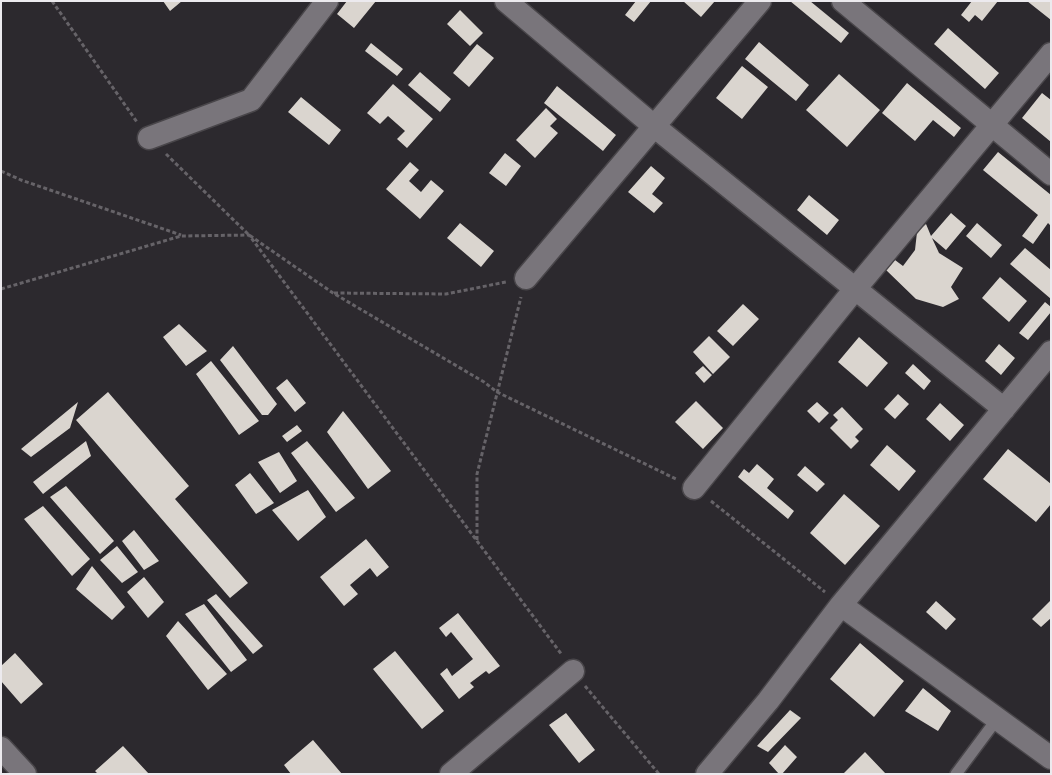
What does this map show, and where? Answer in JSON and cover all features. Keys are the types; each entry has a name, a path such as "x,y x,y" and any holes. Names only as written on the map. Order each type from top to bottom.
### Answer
{"street":[{"path":"149,138 250,100 328,1"},
{"path":"506,1 655,127 1004,410"},
{"path":"526,278 760,1"},
{"path":"843,1 1051,174"},
{"path":"694,488 855,289 1051,54"},
{"path":"707,774 768,701 841,605 1051,352"},
{"path":"841,605 1051,758"},
{"path":"450,774 573,671"},
{"path":"1,748 25,774"}],"lane":[{"path":"956,774 997,719"}],"path":[{"path":"52,1 149,138 249,235 573,671 658,774"},
{"path":"1,171 30,184 182,236"},
{"path":"1,288 182,236 249,235 333,293 484,382 497,392 694,488 841,605"},
{"path":"333,293 446,294 526,278 477,474 477,541"}],"building":[{"path":"163,1 182,1 170,11"},
{"path":"347,1 376,1 354,28 337,14"},
{"path":"636,1 651,1 634,22 625,15"},
{"path":"683,1 715,1 701,17"},
{"path":"790,1 810,1 849,33 841,43"},
{"path":"972,1 998,1 982,21 975,15 969,22 961,15"},
{"path":"1027,1 1051,1 1051,20"},
{"path":"460,10 483,33 470,46 447,24"},
{"path":"948,28 999,73 985,89 934,44"},
{"path":"759,42 809,85 796,101 745,59"},
{"path":"371,43 403,69 397,76 365,51"},
{"path":"477,44 494,58 469,87 453,73"},
{"path":"742,66 768,87 742,119 716,98"},
{"path":"420,72 451,99 440,112 408,85"},
{"path":"839,74 880,110 847,147 806,110"},
{"path":"907,83 961,128 954,137 933,120 915,141 882,113"},
{"path":"393,84 433,119 407,148 397,139 405,131 388,116 380,124 367,113"},
{"path":"557,86 616,135 603,151 544,103"},
{"path":"1042,93 1051,100 1051,142 1022,118"},
{"path":"301,97 341,130 329,145 288,112"},
{"path":"546,108 557,119 550,126 558,133 535,158 516,140"},
{"path":"998,152 1051,195 1051,226 1048,223 1033,244 1022,236 1038,215 983,170"},
{"path":"505,153 521,166 506,186 489,173"},
{"path":"410,162 419,170 409,181 421,192 431,180 444,191 420,219 386,189"},
{"path":"651,166 665,178 652,194 663,203 654,213 628,192"},
{"path":"809,195 839,220 827,235 797,210"},
{"path":"951,213 966,226 946,250 932,238 939,253 963,268 951,287 959,299 943,307 916,299 886,270 895,260 903,266 915,250 917,232 926,224 931,236"},
{"path":"460,223 494,251 481,267 447,238"},
{"path":"977,223 1002,245 991,258 966,236"},
{"path":"1025,248 1051,270 1051,299 1010,264"},
{"path":"1000,277 1027,301 1009,322 982,298"},
{"path":"1045,302 1051,307 1051,312 1028,340 1019,333"},
{"path":"743,304 759,319 733,346 717,331"},
{"path":"179,324 207,351 186,366 163,337"},
{"path":"709,336 730,357 713,374 693,352"},
{"path":"859,337 888,363 867,387 838,362"},
{"path":"999,344 1015,358 1001,375 985,361"},
{"path":"233,346 277,404 268,415 262,415 220,360"},
{"path":"211,361 259,421 239,435 196,374"},
{"path":"913,364 931,381 924,390 905,373"},
{"path":"703,366 712,375 704,383 695,373"},
{"path":"287,379 306,403 295,412 276,388"},
{"path":"108,392 189,486 175,499 248,583 230,598 76,420"},
{"path":"898,394 909,404 895,419 884,409"},
{"path":"696,401 723,428 703,449 675,422"},
{"path":"78,402 70,428 31,457 21,449"},
{"path":"817,402 829,413 819,423 807,411"},
{"path":"940,403 964,425 950,441 926,419"},
{"path":"842,407 863,429 855,437 859,441 851,449 830,428 838,420 833,415"},
{"path":"343,411 391,471 368,489 327,432"},
{"path":"297,425 302,431 287,442 282,436"},
{"path":"86,441 91,456 43,494 33,482"},
{"path":"307,441 355,498 336,512 291,453"},
{"path":"887,445 916,471 899,491 870,465"},
{"path":"1008,449 1051,484 1051,504 1036,522 983,479"},
{"path":"279,452 297,481 280,493 258,462"},
{"path":"757,464 774,479 767,488 794,511 788,519 738,477 744,469 749,473"},
{"path":"805,466 825,484 817,492 797,475"},
{"path":"250,473 274,503 256,514 235,485"},
{"path":"66,486 114,541 100,554 50,497"},
{"path":"308,490 326,517 298,541 272,510"},
{"path":"844,494 880,526 845,565 810,533"},
{"path":"43,506 90,559 72,576 24,519"},
{"path":"134,530 159,561 144,570 122,541"},
{"path":"366,539 389,567 377,577 370,568 350,585 358,594 344,606 320,577"},
{"path":"117,546 138,572 122,583 100,560"},
{"path":"92,566 125,607 112,620 76,589"},
{"path":"144,577 164,602 148,618 127,592"},
{"path":"216,594 263,646 253,654 207,600"},
{"path":"1051,600 1051,618 1041,627 1032,619"},
{"path":"936,601 956,619 946,630 926,612"},
{"path":"204,604 247,660 231,672 185,614"},
{"path":"458,613 500,666 489,674 486,671 470,683 474,687 459,699 440,674 447,668 452,676 473,659 451,632 446,637 439,628"},
{"path":"178,621 227,674 208,690 166,636"},
{"path":"860,643 904,681 874,717 830,679"},
{"path":"395,651 444,711 422,729 373,669"},
{"path":"15,653 43,684 21,704 1,681 1,666"},
{"path":"923,688 951,711 938,731 905,711"},
{"path":"790,710 801,718 768,752 757,746"},
{"path":"566,713 595,750 579,763 549,725"},
{"path":"313,740 342,774 291,774 284,765"},
{"path":"785,745 797,757 782,774 779,774 769,763"},
{"path":"123,746 149,774 98,774 95,771"},
{"path":"865,752 886,774 843,774"}]}
